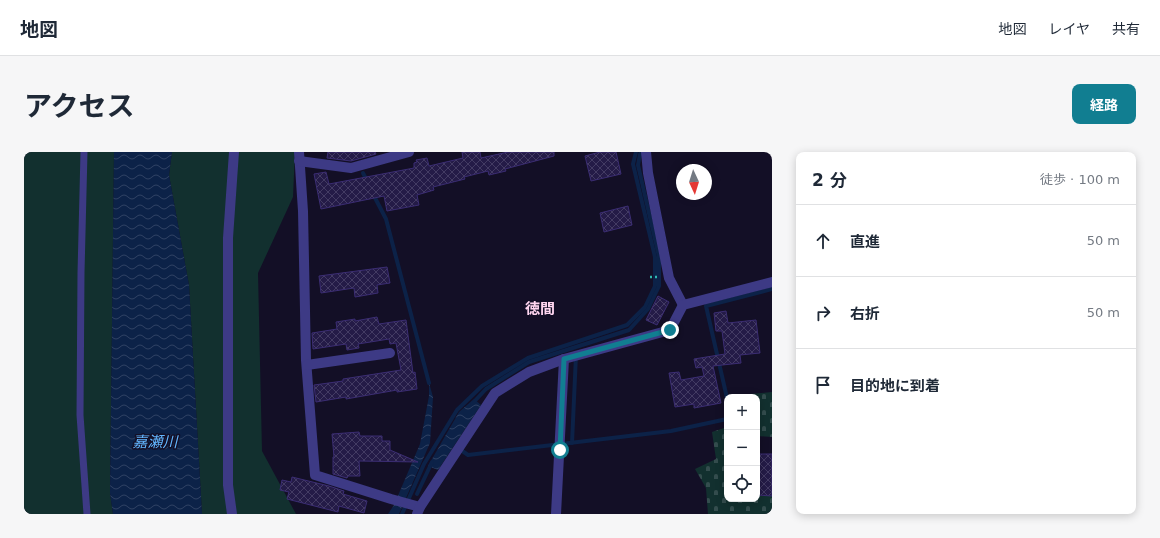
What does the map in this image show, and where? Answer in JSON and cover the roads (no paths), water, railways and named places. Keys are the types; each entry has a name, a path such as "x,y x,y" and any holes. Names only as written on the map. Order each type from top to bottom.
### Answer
{"street":[{"path":"232,514 228,485 228,238 234,152"},
{"path":"409,152 351,168 299,156 303,211 307,365 315,475 416,508 495,393 528,372 568,358 670,330 683,305 772,282"},
{"path":"646,154 648,173 669,278 683,305"},
{"path":"307,365 390,353"},
{"path":"556,514 560,439 568,358"}],"lane":[{"path":"84,152 80,415 87,514"}],"water":[{"name":"嘉瀬川","path":"114,152 172,152 169,175 189,285 202,514 113,514 110,493"},
{"path":"429,383 433,397 430,443 399,514 388,514 394,505 420,444 429,396"},
{"path":"474,399 481,405 438,470 428,466 459,412"}],"waterway":[{"path":"402,514 424,464 457,410 482,386 528,358 627,325 645,307 655,286 655,257 633,164 636,152"},
{"path":"472,404 486,389 529,362 629,330 648,309 659,286 659,257 638,165 640,154 646,152"},
{"path":"363,173 367,181"},
{"path":"373,194 386,219 429,383"},
{"path":"726,394 706,306 772,289"},
{"path":"572,443 576,355"},
{"path":"458,448 468,455 671,431 724,420"},
{"path":"417,494 432,462"}],"district":[{"name":"徳間","path":"540,309"}]}
